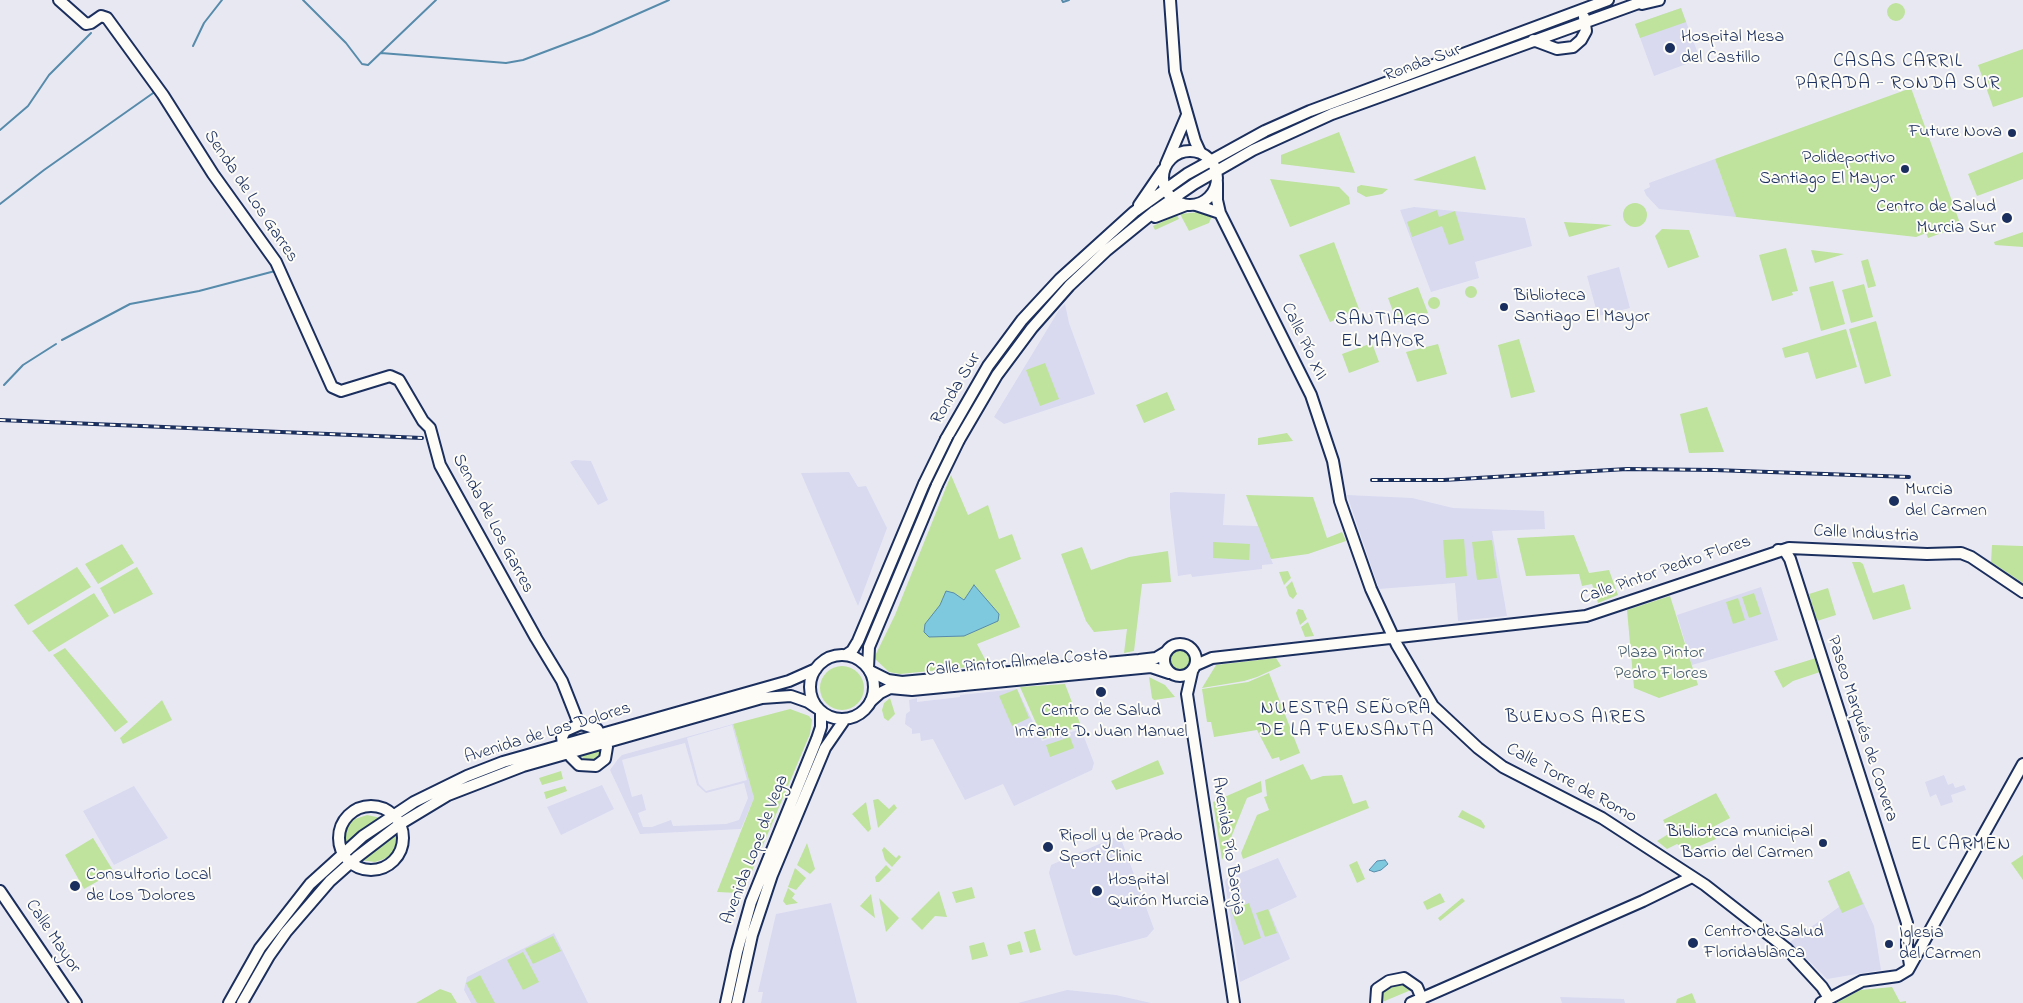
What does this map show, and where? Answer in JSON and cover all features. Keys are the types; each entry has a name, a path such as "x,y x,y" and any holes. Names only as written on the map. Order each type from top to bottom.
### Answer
{"main road":[{"name":"Senda de Los Garres","path":"59,0 87,24 101,16 106,17 158,89 213,174 276,262 332,387 341,391 390,376 399,380 423,421 430,428 440,465 536,638 560,677 572,707"},
{"path":"1170,0 1175,71 1187,115 1200,152 1210,160 1216,170 1220,213 1172,198 1165,189 1165,166 1187,115"},
{"name":"Ronda Sur","path":"846,655 857,642 924,484 946,439 988,366 1022,320 1060,279 1134,212 1210,160 1265,131 1327,104 1608,0"},
{"name":"Ronda Sur","path":"869,670 866,657 868,647 937,485 959,440 997,375 1032,328 1069,286 1107,250 1172,198 1216,170 1253,150 1332,114 1647,0"},
{"path":"1624,8 1659,0"},
{"path":"1533,40 1557,49 1569,48 1583,38 1586,31 1586,22 1581,10"},
{"path":"1134,212 1173,156 1182,152 1200,152"},
{"path":"1107,250 1158,215 1207,199 1217,183"},
{"name":"Calle Pío XII","path":"1220,213 1311,395 1334,466 1338,492"},
{"name":"Calle Torre de Romo","path":"1338,492 1371,590 1392,636 1435,709 1478,748 1522,777 1602,818 1692,877 1787,949 1822,987 1825,1001"},
{"path":"1791,563 1791,554 1799,548"},
{"name":"Calle Pintor Pedro Flores","path":"1392,636 1588,616 1778,550 1799,548"},
{"name":"Calle Industria","path":"1799,548 1932,554 1956,552 1976,560 2023,592"},
{"name":"Paseo Marqués de Corvera","path":"1778,550 1786,552 1791,563 1907,923 1907,945 1910,965"},
{"path":"1210,658 1195,653 1189,646 1181,644 1172,646 1166,652 1164,662 1172,674 1186,676 1194,668 1210,658 1392,636"},
{"name":"Calle Pintor Almela Costa","path":"869,670 888,680 902,682 1139,660 1156,658 1166,652"},
{"path":"1194,668 1195,653"},
{"path":"846,655 858,660 869,670 874,687 871,701 861,713 845,719 836,718 819,709 810,688 816,668 829,658 846,655"},
{"name":"Calle Pintor Almela Costa","path":"871,701 880,693 890,688 912,690 1151,667 1172,674"},
{"name":"Avenida de Los Dolores","path":"242,1003 268,956 316,895 414,802 467,776 566,749 788,681 816,668"},
{"name":"Avenida Pío Baroja","path":"1194,668 1188,694 1234,1003"},
{"name":"Avenida Pío Baroja","path":"1172,674 1188,694"},
{"name":"Avenida de Los Dolores","path":"603,738 773,696 791,696 808,702 819,709"},
{"path":"572,707 581,724"},
{"path":"569,728 581,724 593,727 603,738 607,756 604,761 596,766 579,765 566,749 562,737 569,728 572,707"},
{"name":"Avenida Lope de Vega","path":"726,1003 737,952 750,908 821,727 819,709"},
{"name":"Avenida Lope de Vega","path":"737,1003 752,936 772,875 825,748 845,719"},
{"path":"1825,1001 1862,981 1902,974 1910,965 2023,764"},
{"path":"373,806 382,808 397,820 402,832 402,846 391,863 375,870 366,870 350,862 343,853 340,833 342,824 354,811 373,806"},
{"name":"Avenida de Los Dolores","path":"229,1003 245,972 276,924 310,884 343,853 397,820"},
{"path":"1411,1003 1422,1000 1610,916 1692,877"},
{"name":"Calle Mayor","path":"0,890 76,1003"},
{"path":"1908,933 1914,940 1924,940"},
{"path":"1376,1003 1377,989 1389,980 1404,978 1417,987 1422,1000"}],"shaded area":[{"name":"Hospital Mesa del Castillo","path":"1681,8 1700,59 1654,76 1635,24"},
{"path":"1715,159 1736,217 1659,209 1646,195 1644,190 1650,187 1649,183"},
{"path":"1414,207 1525,218 1532,246 1475,262 1479,278 1431,292 1400,210"},
{"path":"1619,267 1630,308 1598,316 1587,276"},
{"path":"1065,304 1069,323 1095,394 1004,424 994,417 1059,310"},
{"path":"575,460 591,461 608,500 598,505 570,462"},
{"path":"849,472 858,487 866,486 887,528 858,606 801,473"},
{"path":"1170,493 1225,494 1223,525 1258,526 1273,564 1262,565 1262,569 1192,577 1191,574 1178,576 1170,508"},
{"path":"1347,495 1412,498 1453,508 1544,511 1545,529 1492,531 1507,616 1458,621 1455,583 1379,589"},
{"path":"1761,587 1778,640 1692,665 1677,615"},
{"path":"1017,689 1042,741 1081,729 1094,763 1092,770 1014,806 1003,784 965,800 933,739 921,741 920,733 912,734 912,729 905,724 906,714 910,711 909,700 917,698 917,702"},
{"path":"733,724 754,798 741,829 640,834 610,770 622,755","holes":["732,725 747,780 706,791 699,784 687,738","685,743 697,785 706,793 744,783 748,798 739,820 726,824 673,826 671,820 652,827 643,827 638,813 646,810 642,794 632,797 622,760"]},
{"path":"1944,775 1948,785 1953,783 1955,788 1964,785 1966,790 1951,795 1953,802 1941,806 1936,794 1930,797 1925,782"},
{"path":"602,785 614,809 561,835 547,807"},
{"path":"134,786 168,838 114,865 83,811"},
{"name":"Hospital Quirón Murcia","path":"1113,838 1121,839 1154,929 1147,937 1076,956 1073,954 1049,873 1051,865"},
{"path":"1278,858 1297,897 1269,910 1290,959 1240,982 1225,882 1226,879"},
{"path":"1849,871 1874,926 1881,970 1827,979 1790,942 1839,907 1828,881"},
{"path":"831,903 857,1003 761,1003 763,992 758,992 776,914"},
{"path":"554,933 588,1003 471,1003 464,990 467,977"},
{"path":"1067,990 1116,995 1151,1003 1018,1003"},
{"path":"1560,997 1624,999 1625,1003 1562,1003"}],"green space":[{"path":"1892,3 1900,3 1905,8 1903,19 1892,21 1887,16 1887,8"},
{"path":"1681,8 1686,22 1640,38 1635,24"},
{"path":"2023,49 2023,97 1993,107 1978,65"},
{"path":"1911,88 1961,226 1928,238 1926,233 1916,237 1736,217 1715,159"},
{"path":"1339,132 1355,173 1281,164 1281,155"},
{"path":"2023,152 2023,179 1977,196 1968,174"},
{"path":"1475,156 1486,190 1413,180"},
{"path":"1270,179 1339,187 1349,197 1350,204 1290,227"},
{"path":"1361,185 1388,189 1382,194 1366,197 1357,192 1357,187"},
{"path":"1635,203 1640,204 1646,210 1646,220 1640,226 1635,227 1630,226 1624,220 1623,215 1624,210 1630,204"},
{"path":"1437,210 1439,217 1455,211 1464,240 1449,245 1442,226 1412,237 1407,222"},
{"path":"1200,212 1212,216 1209,223 1189,231 1180,214"},
{"path":"1177,215 1179,219 1155,230 1153,226"},
{"path":"1564,222 1612,225 1569,237"},
{"path":"1662,229 1689,230 1699,257 1668,268 1655,236"},
{"path":"2023,232 2023,247 1995,245 1994,242"},
{"path":"1334,242 1359,309 1330,322 1299,255"},
{"path":"1786,248 1798,291 1792,292 1793,295 1772,301 1759,255"},
{"path":"1811,250 1844,254 1815,263"},
{"path":"1868,259 1876,286 1868,288 1861,261"},
{"path":"1833,281 1845,324 1821,331 1809,287"},
{"path":"1864,284 1873,317 1851,323 1842,290"},
{"path":"1471,286 1477,292 1471,298 1465,292"},
{"path":"1418,287 1428,313 1397,322 1388,298"},
{"path":"1434,297 1440,303 1434,309 1428,303"},
{"path":"1876,321 1891,376 1865,384 1849,329"},
{"path":"1846,329 1857,367 1816,379 1808,352 1785,358 1782,348"},
{"path":"1519,339 1535,392 1511,398 1498,345"},
{"path":"1372,343 1379,362 1349,373 1342,354"},
{"path":"1438,344 1447,374 1417,382 1406,352"},
{"path":"1045,363 1059,399 1040,406 1026,370"},
{"path":"1167,392 1175,410 1144,423 1136,405"},
{"path":"1707,407 1724,452 1689,453 1680,414"},
{"path":"1287,433 1293,441 1258,445 1258,438"},
{"path":"951,475 968,515 988,505 999,539 1012,534 1021,559 995,570 1020,627 977,644 988,665 900,674 889,672 874,658 895,615"},
{"path":"1246,495 1313,497 1327,538 1342,532 1346,541 1308,554 1271,559"},
{"path":"1574,535 1589,573 1609,570 1618,595 1598,603 1592,584 1582,586 1579,574 1526,576 1517,538"},
{"path":"1464,539 1467,576 1446,578 1443,540"},
{"path":"1492,540 1497,578 1477,580 1472,542"},
{"path":"1213,542 1250,544 1249,560 1213,558"},
{"path":"122,544 134,563 98,584 85,564"},
{"path":"1992,545 2023,546 2023,583 1991,562"},
{"path":"1082,547 1091,570 1129,557 1168,551 1171,582 1142,584 1134,651 1124,653 1127,629 1094,632 1086,621 1061,554"},
{"path":"1852,562 1863,564 1873,593 1904,584 1911,609 1873,620"},
{"path":"77,567 91,587 28,625 14,605"},
{"path":"137,567 153,594 114,614 100,588"},
{"path":"1288,571 1291,578 1284,585 1279,572"},
{"path":"1292,581 1297,594 1293,599 1289,596 1286,587"},
{"path":"1828,588 1836,615 1817,621 1809,594"},
{"path":"94,593 109,616 49,652 32,631"},
{"path":"1754,593 1761,614 1749,618 1742,597"},
{"name":"Plaza Pintor Pedro Flores","path":"1670,596 1698,685 1659,698 1634,688 1627,610"},
{"path":"1738,598 1745,620 1733,624 1726,602"},
{"path":"1298,609 1303,610 1307,619 1300,625 1296,613"},
{"path":"1308,622 1314,636 1305,637 1301,627"},
{"path":"1180,647 1189,651 1193,660 1189,669 1180,673 1171,669 1167,660 1171,651"},
{"path":"65,648 128,722 115,732 53,655"},
{"path":"1276,658 1281,666 1257,677 1202,688 1216,665"},
{"path":"1816,658 1820,672 1793,681 1783,688 1774,671"},
{"path":"838,666 846,666 858,672 864,688 858,704 846,710 838,710 826,704 820,692 820,684 826,672"},
{"path":"1269,673 1300,753 1280,761 1279,757 1272,759 1257,730 1214,737 1211,722 1207,722 1202,689 1248,682"},
{"path":"1149,677 1165,685 1175,697 1154,700 1152,698"},
{"path":"1065,684 1081,726 1043,739 1020,687"},
{"path":"1017,689 1029,718 1012,726 999,696"},
{"path":"890,698 895,714 888,721 884,718 882,710 884,703"},
{"path":"162,700 172,720 123,744 120,738"},
{"path":"790,709 809,716 812,720 810,734 744,890 738,893 717,892 754,798 733,724"},
{"path":"1070,737 1074,748 1050,757 1046,745"},
{"path":"602,750 600,756 591,761 579,756"},
{"path":"1158,760 1164,774 1116,790 1111,781"},
{"path":"1303,764 1311,780 1323,776 1342,775 1353,804 1366,800 1369,808 1243,859 1241,853 1257,815 1269,810 1264,797 1267,796 1265,780"},
{"path":"561,771 563,779 542,785 539,778"},
{"path":"1261,781 1262,792 1247,798 1222,860 1213,802"},
{"path":"565,786 567,791 546,799 544,792"},
{"path":"1716,793 1730,818 1711,828 1716,839 1688,851 1677,844 1667,849 1657,841 1670,833 1663,820"},
{"path":"878,799 889,809 894,804 897,808 878,828 873,800"},
{"path":"866,802 871,829 868,832 852,814"},
{"path":"1462,810 1481,820 1485,826 1484,829 1458,817"},
{"path":"367,815 381,818 345,845 344,836 348,825 355,819"},
{"path":"398,831 400,842 394,853 375,862 360,860"},
{"path":"93,838 114,872 84,889 65,855"},
{"path":"807,843 815,869 810,874 797,865"},
{"path":"884,847 896,858 899,855 901,857 892,867 885,860 882,850"},
{"path":"2023,855 2023,880 2011,863"},
{"path":"1357,861 1365,879 1357,883 1349,865"},
{"path":"886,865 891,870 879,882 876,882 875,877"},
{"path":"795,868 806,878 796,890 788,887"},
{"path":"1849,871 1863,904 1842,913 1828,881"},
{"path":"972,887 975,898 956,903 952,892"},
{"path":"788,888 795,894 792,898 798,903 786,905 783,901"},
{"path":"939,891 947,917 935,916 922,930 911,919"},
{"path":"1440,893 1445,902 1427,910 1423,902"},
{"path":"871,894 875,918 860,906"},
{"path":"879,898 899,918 886,932"},
{"path":"1462,898 1465,901 1440,921 1438,918"},
{"path":"1249,903 1261,938 1244,945 1231,910"},
{"path":"1268,909 1277,933 1265,937 1256,913"},
{"path":"1035,929 1041,950 1030,953 1024,932"},
{"path":"553,936 561,951 533,964 525,949"},
{"path":"1020,941 1023,952 1010,955 1007,945"},
{"path":"984,942 988,956 972,960 969,946"},
{"path":"523,952 539,982 523,990 507,960"},
{"path":"480,975 495,1003 477,1003 466,983"},
{"path":"1405,984 1411,990 1380,1003 1381,995 1385,989"},
{"path":"1892,987 1900,1002 1906,1001 1906,1003 1836,1003 1860,990"},
{"path":"440,989 451,993 457,1003 416,1003"},
{"path":"1692,993 1696,1003 1676,1003 1677,999"}],"water":[{"path":"974,585 999,614 998,621 964,636 929,637 924,632 925,624 940,605 946,591 954,593 964,600"},
{"path":"1385,860 1388,864 1381,870 1374,872 1369,870 1377,861"}],"waterway":[{"path":"193,46 204,23 222,0"},
{"path":"303,0 346,43 362,64 368,65 436,0"},
{"path":"381,53 506,63 523,60 592,34 669,0"},
{"path":"1062,0 1063,2 1069,0"},
{"path":"0,130 28,106 49,75 91,33"},
{"path":"0,204 44,170 156,91"},
{"path":"62,340 130,304 199,291 275,271"},
{"path":"4,385 23,365 56,344"}],"railway":[{"path":"0,420 422,438"},
{"path":"1372,480 1444,480 1627,469 1909,477"}],"place":[{"name":"Hospital Mesa del Castillo","path":"1670,48"},
{"name":"Future Nova","path":"2012,133"},
{"name":"Polideportivo Santiago El Mayor","path":"1905,169"},
{"name":"Centro de Salud Murcia Sur","path":"2007,218"},
{"name":"Biblioteca Santiago El Mayor","path":"1504,307"},
{"name":"Murcia del Carmen","path":"1894,501"},
{"name":"Centro de Salud Infante D. Juan Manuel","path":"1101,692"},
{"name":"Biblioteca municipal Barrio del Carmen","path":"1823,843"},
{"name":"Ripoll y de Prado Sport Clinic","path":"1048,847"},
{"name":"Consultorio Local de Los Dolores","path":"75,886"},
{"name":"Hospital Quirón Murcia","path":"1097,891"},
{"name":"Centro de Salud Floridablanca","path":"1693,943"},
{"name":"Iglesia del Carmen","path":"1889,944"}],"district":[{"name":"CASAS CARRIL PARADA - RONDA SUR","path":"1898,74"},
{"name":"SANTIAGO EL MAYOR","path":"1383,332"},
{"name":"BUENOS AIRES","path":"1576,719"},
{"name":"NUESTRA SEÑORA DE LA FUENSANTA","path":"1346,721"},
{"name":"EL CARMEN","path":"1961,846"}]}
